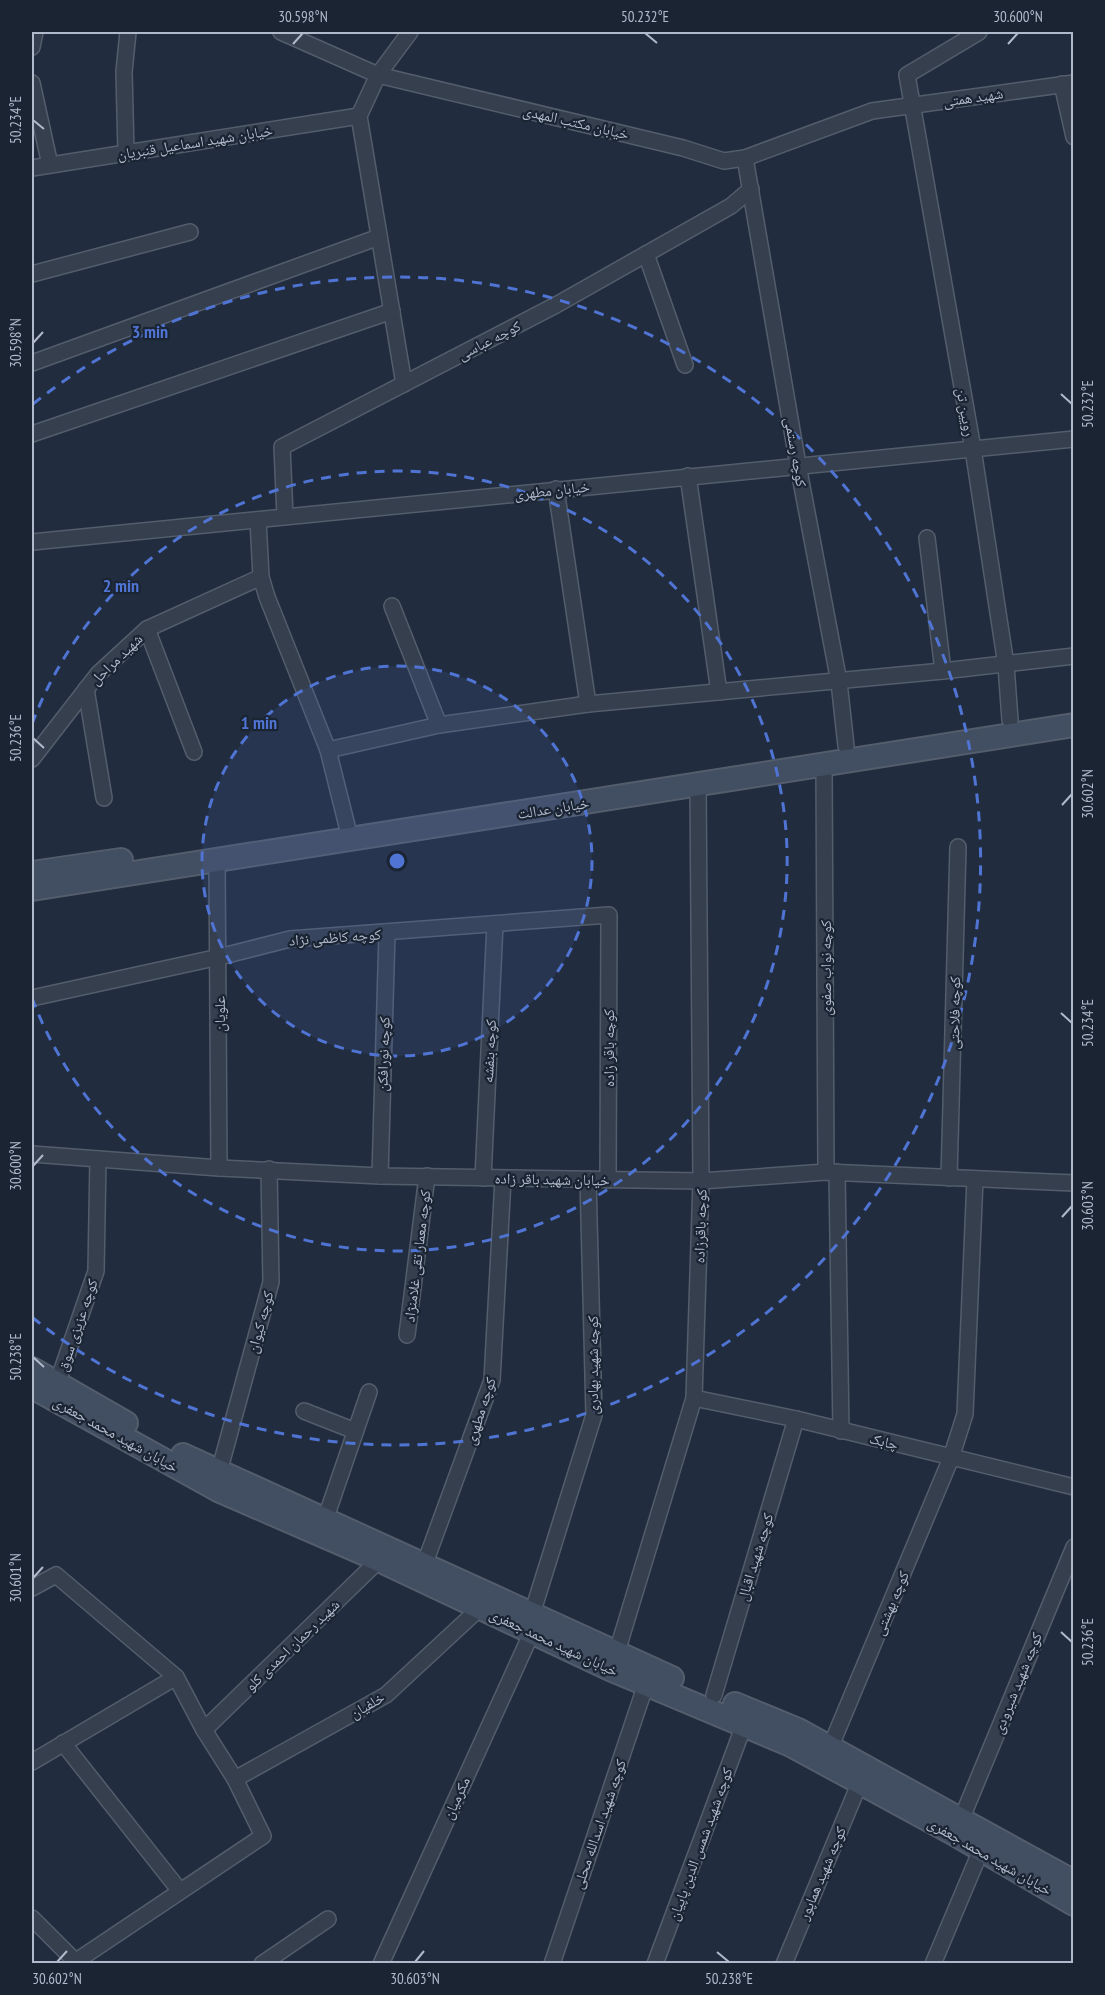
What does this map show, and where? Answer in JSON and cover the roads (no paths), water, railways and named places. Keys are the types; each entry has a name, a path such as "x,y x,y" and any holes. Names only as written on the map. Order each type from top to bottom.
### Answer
{"street":[{"path":"32,47 35,32"},
{"path":"126,153 124,72 128,32"},
{"name":"خیابان مکتب المهدی","path":"281,32 378,75 683,148 724,161 745,158 872,111"},
{"path":"404,384 359,116 378,75 410,32"},
{"name":"رویین تن","path":"979,32 907,75 973,449 1006,665 1010,720"},
{"path":"32,83 50,165"},
{"path":"1068,83 1074,137"},
{"name":"شهید همتی","path":"872,111 1068,83"},
{"name":"خیابان شهید اسماعیل قنبریان","path":"32,168 359,116"},
{"name":"کوچه رستمی","path":"745,158 798,465 839,682 846,746"},
{"name":"کوچه عباسی","path":"285,516 282,447 556,305 731,206 751,189"},
{"path":"32,274 190,232"},
{"path":"32,363 379,237"},
{"path":"646,254 685,365"},
{"path":"32,434 392,311"},
{"name":"خیابان مطهری","path":"32,542 1074,439"},
{"path":"688,476 719,692"},
{"path":"556,489 588,704"},
{"path":"258,520 261,577 328,750 347,826"},
{"path":"927,538 943,671"},
{"name":"شهید مراحل","path":"32,759 39,738 98,674 147,629 261,577"},
{"path":"392,606 439,725"},
{"path":"147,629 194,752"},
{"path":"328,750 439,725 588,704 839,682 1074,656"},
{"path":"86,688 104,798"},
{"name":"خیابان عدالت","path":"32,873 347,826 1074,709"},
{"name":"خیابان عدالت","path":"32,889 1074,725"},
{"name":"کوچه نواب صفوی","path":"825,765 831,1172 841,1431"},
{"name":"کوچه باقرزاده","path":"616,1655 694,1398 701,1181 698,785"},
{"name":"کوچه فلاحتی","path":"949,1178 958,847"},
{"name":"علویان","path":"217,861 219,1168"},
{"name":"کوچه کاظمی نژاد","path":"32,998 290,939 609,915"},
{"name":"کوچه باقر زاده","path":"608,1180 609,915"},
{"name":"کوچه بنفشه","path":"483,1178 495,924"},
{"name":"کوچه نورافکن","path":"380,1176 387,933"},
{"name":"خیابان شهید باقر زاده","path":"32,1154 219,1168 380,1176 701,1181 831,1172 1074,1183"},
{"name":"کوچه عزیزی سوق","path":"57,1384 96,1271 98,1159"},
{"name":"کوچه کیوان","path":"219,1472 271,1282 269,1169"},
{"name":"کوچه معمار تقی غلامنژاد","path":"407,1335 427,1176"},
{"name":"کوچه مطهری","path":"425,1563 492,1380 503,1179"},
{"name":"کوچه شهید بهادری","path":"532,1623 594,1415 588,1179"},
{"name":"کوچه بهشتی","path":"830,1748 951,1458 965,1414 975,1179"},
{"name":"خیابان شهید محمد جعفری","path":"32,1369 199,1463 425,1563 646,1684 791,1745 1074,1904"},
{"name":"خیابان شهید محمد جعفری","path":"32,1387 218,1490 481,1607 532,1623 616,1655 798,1731 1074,1882"},
{"path":"325,1520 369,1392"},
{"name":"چابک","path":"694,1398 796,1419 1074,1487"},
{"path":"304,1411 355,1431"},
{"name":"کوچه شهید اقبال","path":"714,1695 796,1419"},
{"name":"کوچه شهید شیرودی","path":"960,1820 1074,1547"},
{"name":"شهید رحمان احمدی کلو","path":"204,1730 379,1560"},
{"path":"32,1588 56,1575 176,1677 204,1730 235,1779 262,1836 75,1963 32,1918"},
{"name":"خلفیان","path":"235,1779 386,1695 481,1607"},
{"name":"مکرمیان","path":"381,1964 532,1623"},
{"path":"32,1762 176,1677"},
{"name":"کوچه شهید اسدالله محلی","path":"552,1964 646,1684"},
{"name":"کوچه شهید شمس الدین پاپیان","path":"655,1964 744,1725"},
{"path":"63,1743 180,1891"},
{"name":"کوچه شهید هماپور","path":"784,1964 860,1782"},
{"path":"933,1964 981,1850"},
{"path":"262,1964 328,1919"}]}
